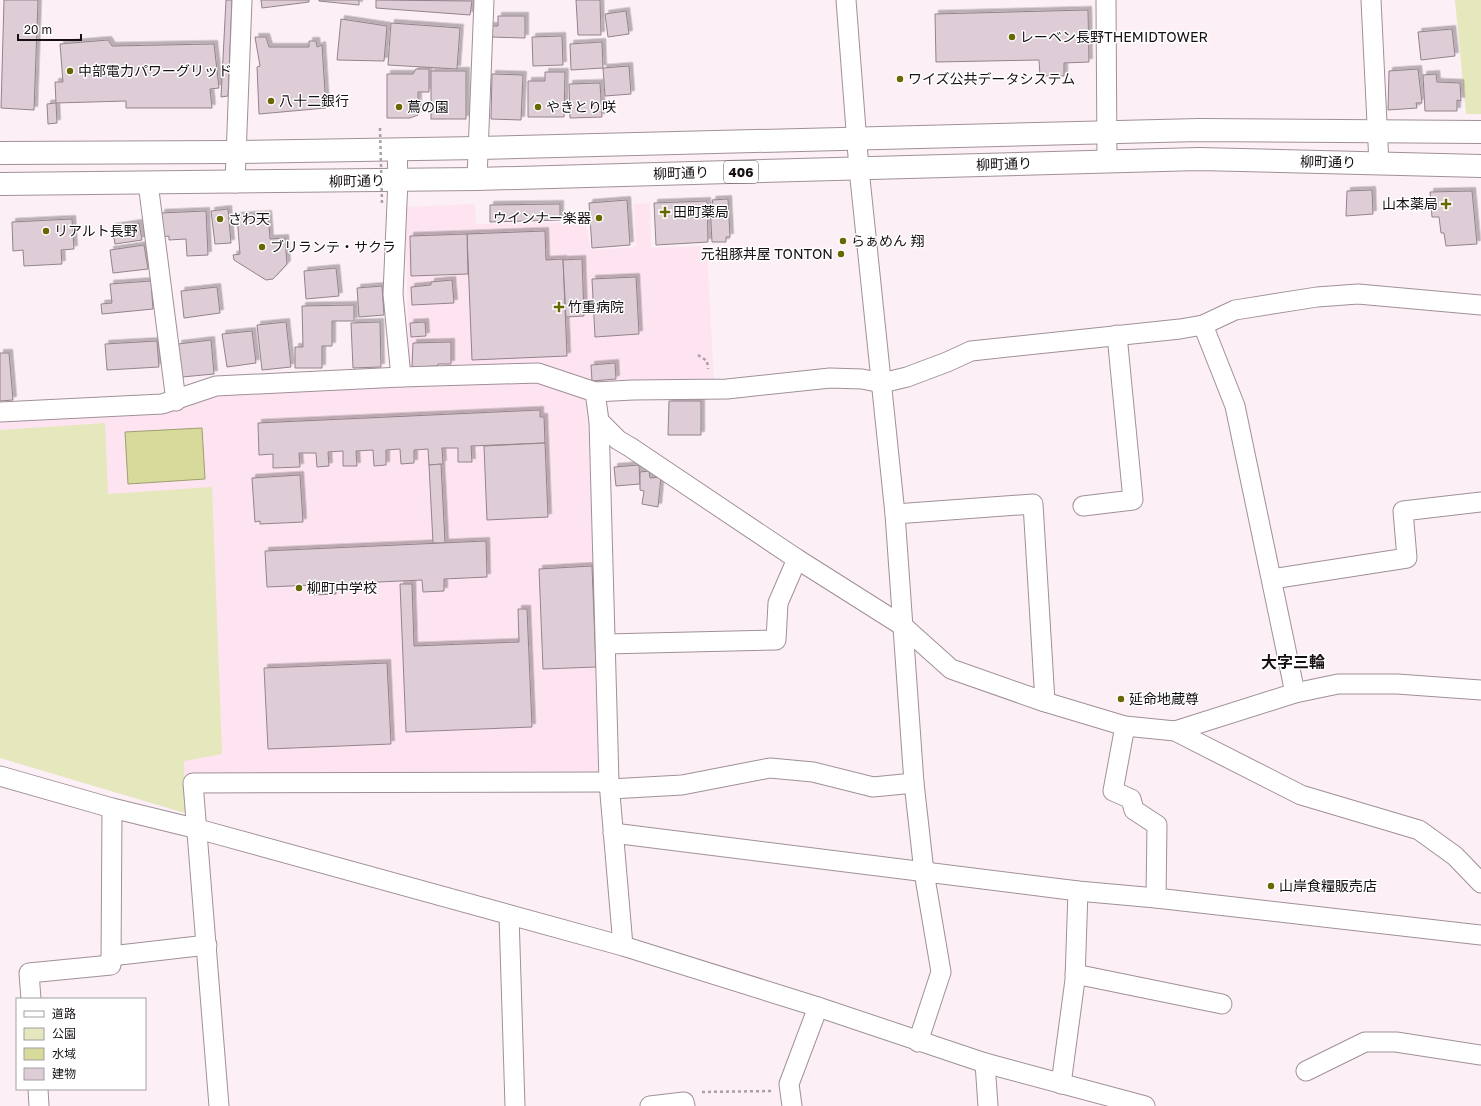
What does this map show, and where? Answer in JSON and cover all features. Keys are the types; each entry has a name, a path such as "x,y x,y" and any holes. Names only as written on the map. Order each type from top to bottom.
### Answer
{"highway":[{"name":"柳町通り","path":"0,153 235,152 478,148 857,140 1199,130 1481,132"},
{"name":"柳町通り","path":"0,184 477,180 1199,159 1481,166"}],"street":[{"path":"235,183 242,0"},
{"path":"477,180 484,0"},
{"path":"846,0 857,140 895,514 914,783 924,872 941,972 918,1042"},
{"path":"1106,0 1107,161"},
{"path":"1371,0 1379,164"},
{"path":"397,149 398,180 393,294 401,377"},
{"path":"148,183 176,401"},
{"path":"0,412 162,404 176,401 216,386 401,377 538,373 594,392 726,389 830,378 862,379 882,383 914,375 947,362 971,350 1203,325 1235,310 1317,297 1358,294 1481,305"},
{"path":"1203,325 1235,406 1296,693"},
{"path":"1083,506 1133,500 1117,335"},
{"path":"594,392 599,421 610,785 623,946"},
{"path":"599,421 618,440 797,559 903,626 951,669 1045,702 1125,726 1175,731 1301,795 1419,830 1455,856 1481,883"},
{"path":"1272,579 1407,558 1403,511 1481,502"},
{"path":"895,514 1033,504 1045,702"},
{"path":"606,644 776,640 778,603 797,559"},
{"path":"1175,731 1296,693 1338,684 1397,684 1481,690"},
{"path":"1125,726 1113,791 1131,799 1134,810 1157,825 1156,898"},
{"path":"219,1106 198,829 193,783 682,785 770,768 813,772 873,787 914,783"},
{"path":"0,776 112,808 198,829 623,946 818,1007 918,1042 985,1063 1126,1103 1146,1106"},
{"path":"31,998 29,973 111,965 112,808"},
{"path":"613,833 1078,891 1156,898 1481,936"},
{"path":"1060,1084 1075,974 1078,891"},
{"path":"509,915 515,1106"},
{"path":"111,956 207,945"},
{"path":"1075,974 1222,1004"},
{"path":"791,1098 789,1084 818,1007"},
{"path":"1306,1071 1365,1042 1396,1042 1481,1055"},
{"path":"985,1063 988,1106"},
{"path":"38,1090 39,1106"},
{"path":"650,1106 684,1104"}],"path":[{"path":"380,128 382,203"},
{"path":"684,1104 691,1092 791,1098"}],"shaded area":[{"name":"竹重病院","path":"650,203 651,248 707,246 714,384 593,386 541,364 409,369 405,207 475,204 476,224 585,222 591,250 636,247 634,204"},
{"name":"柳町中学校","path":"541,380 584,398 590,406 605,773 598,778 186,777 185,813 0,758 0,417 218,391"}],"green space":[{"path":"1455,0 1481,0 1481,114 1466,114"},
{"path":"105,423 108,494 212,487 222,754 184,761 185,813 0,758 0,430"}],"water":[{"path":"202,428 205,479 128,484 125,432"}],"building":[{"path":"4,0 38,0 34,110 1,108"},
{"path":"226,0 232,0 228,96 221,97"},
{"path":"261,0 309,0 309,2 262,8"},
{"path":"359,0 359,5 319,1"},
{"path":"376,0 472,1 470,15 376,8"},
{"path":"576,0 600,0 601,35 578,35"},
{"name":"レーベン長野THEMIDTOWER","path":"1088,10 1089,62 1064,63 1064,76 1040,76 1039,60 936,62 935,14"},
{"path":"626,11 629,34 608,37 605,14"},
{"path":"498,16 525,16 525,38 490,37 490,26 498,26"},
{"path":"341,19 387,26 384,61 337,60"},
{"path":"391,23 460,28 457,69 388,65"},
{"path":"1452,29 1455,56 1421,60 1418,32"},
{"path":"562,36 563,65 533,66 532,37"},
{"path":"255,37 266,37 269,47 309,47 309,41 316,41 317,47 322,45 326,108 259,114 257,67 260,66"},
{"path":"108,40 112,46 214,44 219,88 210,89 212,108 126,108 126,101 56,103 55,82 63,82 60,44"},
{"path":"602,42 603,68 571,70 570,44"},
{"path":"629,66 631,94 605,96 603,68"},
{"path":"416,69 429,69 429,92 418,92 418,115 410,118 387,118 387,74 413,74"},
{"path":"1418,69 1422,103 1416,103 1417,108 1388,110 1389,71"},
{"path":"431,71 466,71 466,119 431,119"},
{"path":"545,72 565,72 564,117 528,117 528,81 545,81"},
{"path":"492,74 523,75 521,120 491,119"},
{"path":"1436,74 1437,82 1460,83 1461,101 1457,100 1457,111 1425,111 1423,75"},
{"path":"600,83 602,117 570,118 569,84"},
{"path":"56,103 57,123 48,124 47,104"},
{"path":"1372,190 1373,214 1346,216 1347,191"},
{"path":"1472,191 1477,244 1446,246 1444,233 1441,233 1439,217 1432,217 1430,192"},
{"path":"728,199 730,237 726,237 726,242 712,242 710,203 713,203 712,200"},
{"path":"627,200 630,245 592,248 589,203"},
{"path":"707,201 708,242 656,245 654,203"},
{"path":"560,204 560,220 490,222 490,205"},
{"path":"228,209 231,243 215,244 211,211"},
{"path":"206,211 208,255 187,256 186,239 169,240 169,236 162,237 161,213"},
{"name":"ブリランテ・サクラ","path":"268,214 270,239 285,238 287,264 273,279 266,280 234,260 233,255 240,254 237,216"},
{"path":"72,219 74,249 61,250 62,264 24,266 23,250 13,251 12,222"},
{"path":"139,223 142,240 115,244 112,227"},
{"path":"545,231 546,260 563,259 567,356 472,360 467,234"},
{"path":"467,234 468,274 411,276 410,236"},
{"path":"144,245 148,269 113,273 110,250"},
{"path":"582,259 584,316 566,317 563,260"},
{"path":"336,268 339,296 306,299 304,271"},
{"path":"636,277 639,334 595,337 592,279"},
{"path":"452,280 454,303 412,305 411,287 431,285 431,282"},
{"path":"151,281 153,309 102,314 101,304 112,303 110,284"},
{"path":"382,286 384,315 359,317 357,288"},
{"path":"217,287 220,313 184,318 181,291"},
{"path":"354,305 354,321 332,321 332,346 322,346 322,368 295,368 295,347 303,347 302,306"},
{"path":"286,322 291,367 262,370 257,325"},
{"path":"380,322 381,367 353,368 351,323"},
{"path":"425,322 426,336 411,337 410,323"},
{"path":"252,331 256,363 227,367 222,334"},
{"path":"211,340 214,374 182,377 178,344"},
{"path":"157,341 159,367 107,370 105,344"},
{"path":"451,342 451,364 412,367 413,343"},
{"path":"0,353 9,353 13,400 0,401"},
{"path":"615,363 616,379 592,381 591,365"},
{"path":"669,401 701,401 701,435 668,435"},
{"path":"540,410 540,417 544,417 545,443 471,446 472,462 458,462 458,448 442,448 443,464 429,465 428,449 414,450 414,463 401,464 400,449 386,450 386,465 374,466 373,450 356,451 357,466 343,466 343,451 328,452 329,466 317,467 316,453 299,453 300,467 273,468 273,454 259,455 258,423"},
{"path":"545,443 548,517 487,520 484,446"},
{"path":"441,464 445,543 433,543 429,465"},
{"path":"639,465 640,484 616,486 614,467"},
{"path":"649,471 650,478 661,477 658,507 642,504 644,491 640,490 640,472"},
{"path":"300,475 303,522 260,524 260,521 255,522 252,478"},
{"path":"486,541 487,577 444,579 444,591 423,592 422,580 336,584 336,594 314,595 314,585 267,587 265,551"},
{"path":"592,566 596,667 543,669 539,569"},
{"path":"400,584 412,584 414,646 519,642 518,609 527,609 532,727 406,732"},
{"path":"387,663 391,744 268,749 264,668"}],"place":[{"name":"レーベン長野THEMIDTOWER","path":"1012,37"},
{"name":"中部電力パワーグリッド","path":"70,71"},
{"name":"ワイズ公共データシステム","path":"900,79"},
{"name":"八十二銀行","path":"271,101"},
{"name":"蔦の園","path":"399,107"},
{"name":"やきとり咲","path":"538,107"},
{"name":"山本薬局","path":"1446,204"},
{"name":"田町薬局","path":"665,212"},
{"name":"ウインナー楽器","path":"599,218"},
{"name":"さわ天","path":"220,219"},
{"name":"リアルト長野","path":"46,231"},
{"name":"らぁめん 翔","path":"843,241"},
{"name":"ブリランテ・サクラ","path":"262,247"},
{"name":"元祖豚丼屋 TONTON","path":"841,254"},
{"name":"竹重病院","path":"559,307"},
{"name":"柳町中学校","path":"299,588"},
{"name":"延命地蔵尊","path":"1121,699"},
{"name":"山岸食糧販売店","path":"1271,886"}],"district":[{"name":"大字三輪","path":"1293,662"}]}
